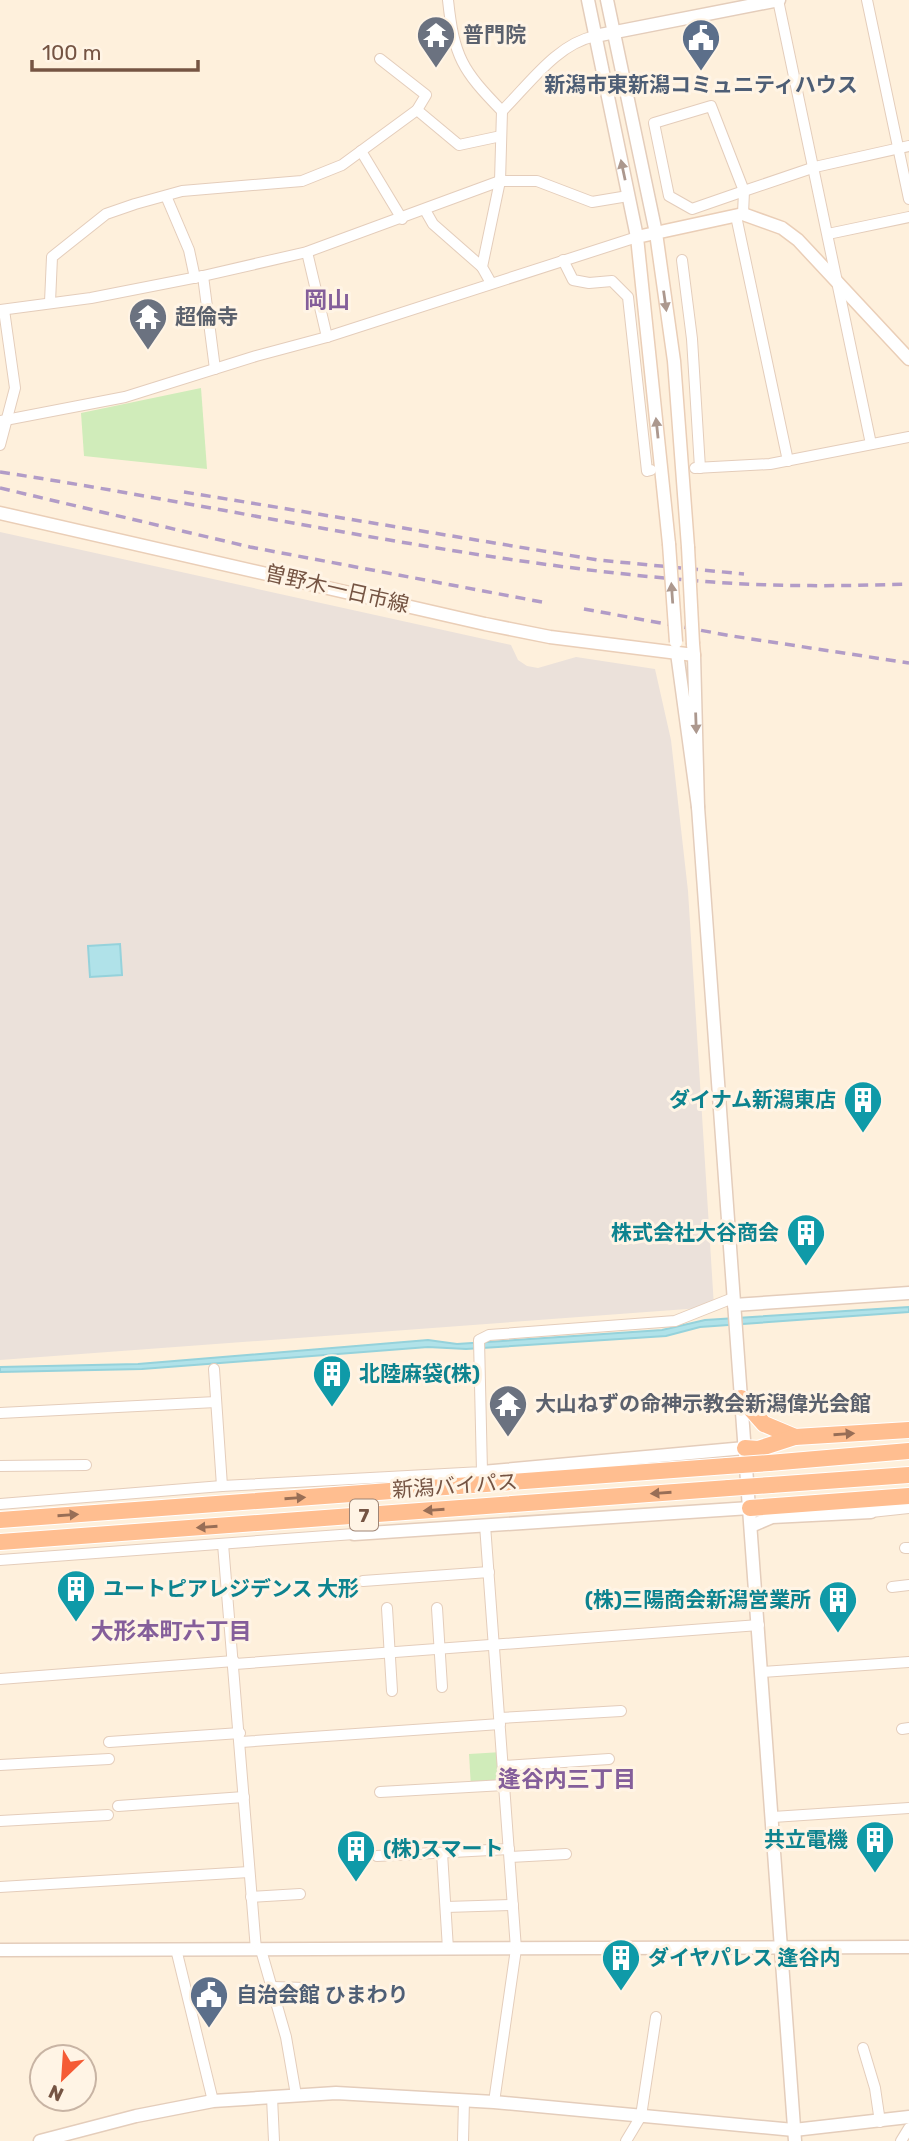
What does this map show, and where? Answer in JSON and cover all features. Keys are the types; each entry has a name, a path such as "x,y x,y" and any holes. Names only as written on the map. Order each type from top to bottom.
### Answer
{"highway":[{"path":"741,1398 764,1424 795,1437"},
{"path":"745,1448 758,1449 795,1437 909,1430"},
{"name":"新潟バイパス","path":"0,1520 909,1451"},
{"name":"新潟バイパス","path":"0,1542 909,1475"},
{"path":"750,1508 909,1496"}],"street":[{"path":"448,0 458,59 473,81 502,111"},
{"path":"588,0 637,237 676,648 698,807"},
{"path":"607,0 656,233 674,361 688,547 698,807 795,2135"},
{"path":"482,267 500,181 502,111 564,49 578,40 595,36 778,0 871,444"},
{"path":"867,0 909,200"},
{"path":"50,302 52,257 106,214 182,191 302,181 342,164 417,110 426,94 380,59"},
{"path":"788,461 739,215 744,191 711,106 654,123 669,196 692,209 744,191 815,167 909,146"},
{"path":"417,110 459,145 501,136"},
{"path":"361,150 402,219"},
{"path":"0,445 4,421 15,388 2,310 91,298 199,277 307,251 402,219 500,181 537,181 592,202 628,196"},
{"path":"166,196 199,277 215,369"},
{"path":"425,210 433,224 482,267 491,284"},
{"path":"4,421 125,397 327,337 637,237 739,215 782,228 798,240 909,359"},
{"path":"828,234 909,217"},
{"path":"307,251 327,337"},
{"path":"563,260 573,279 589,283 612,281 628,297 647,471 651,470"},
{"path":"682,260 692,339 697,468 788,461 909,437"},
{"name":"曽野木一日市線","path":"0,513 485,624 550,636 693,649"},
{"path":"482,1472 478,1345 489,1335 675,1321 734,1302 909,1293"},
{"path":"214,1369 222,1486"},
{"path":"0,1413 216,1402"},
{"path":"0,1504 222,1486 482,1472 745,1448"},
{"path":"0,1466 86,1465"},
{"path":"0,1560 750,1508"},
{"path":"751,1526 772,1517 909,1508"},
{"path":"485,1525 516,1949 494,2102"},
{"path":"223,1544 241,1738 251,1897 258,1950 273,1987 296,2095"},
{"path":"363,1581 489,1572"},
{"path":"892,1587 909,1586"},
{"path":"387,1608 392,1690"},
{"path":"437,1608 442,1687"},
{"path":"0,1679 440,1650 759,1625"},
{"path":"762,1672 909,1662"},
{"path":"109,1742 241,1738 621,1712"},
{"path":"0,1765 109,1759"},
{"path":"503,1766 609,1759"},
{"path":"380,1792 505,1786"},
{"path":"118,1805 244,1797"},
{"path":"773,1817 909,1808"},
{"path":"0,1821 108,1815"},
{"path":"442,1853 448,1949"},
{"path":"377,1857 442,1853 566,1854"},
{"path":"0,1887 249,1872"},
{"path":"251,1897 300,1894"},
{"path":"446,1908 513,1905"},
{"path":"0,1950 909,1947"},
{"path":"176,1949 213,2101"},
{"path":"273,1987 305,1988"},
{"path":"626,2141 641,2116 656,2017"},
{"path":"863,2048 875,2088 880,2122"},
{"path":"40,2141 136,2116 213,2101 296,2095 374,2095 494,2102 641,2116 795,2135 909,2117"},
{"path":"272,2097 274,2141"},
{"path":"463,2141 464,2100"},
{"path":"901,2141 909,2128"}],"shaded area":[{"path":"0,532 511,645 518,660 527,666 538,668 576,657 655,669 671,740 688,891 714,1307 0,1360"}],"green space":[{"path":"201,388 207,469 84,456 81,413"},
{"path":"502,1752 504,1785 471,1787 469,1754"}],"water":[{"path":"120,944 122,975 90,977 88,946"},
{"path":"909,1307 909,1312 700,1327 666,1336 466,1349 428,1347 142,1369 0,1372 0,1367 138,1364 428,1340 457,1344 662,1330 705,1320"}],"railway":[{"path":"0,472 444,549 623,574 762,585 909,584"},
{"path":"0,488 250,547 547,603"},
{"path":"184,492 598,560 744,574"},
{"path":"584,609 732,636 909,663"}],"place":[{"name":"普門院","path":"436,69"},
{"name":"新潟市東新潟コミュニティハウス","path":"701,72"},
{"name":"超倫寺","path":"148,351"},
{"name":"ダイナム新潟東店","path":"863,1134"},
{"name":"株式会社大谷商会","path":"806,1267"},
{"name":"北陸麻袋(株)","path":"332,1408"},
{"name":"大山ねずの命神示教会新潟偉光会館","path":"508,1438"},
{"name":"ユートピアレジデンス 大形","path":"76,1623"},
{"name":"(株)三陽商会新潟営業所","path":"838,1634"},
{"name":"共立電機","path":"875,1874"},
{"name":"(株)スマート","path":"356,1883"},
{"name":"ダイヤパレス 逢谷内","path":"621,1992"},
{"name":"自治会館 ひまわり","path":"209,2029"}],"district":[{"name":"岡山","path":"327,300"},
{"name":"大形本町六丁目","path":"171,1631"},
{"name":"逢谷内三丁目","path":"567,1779"}]}
